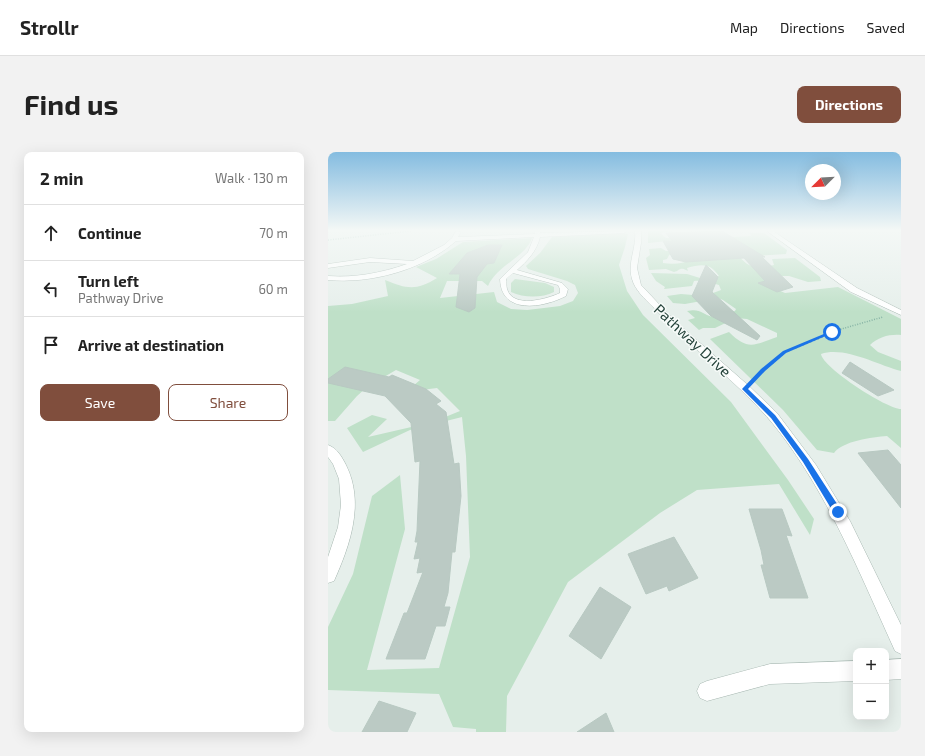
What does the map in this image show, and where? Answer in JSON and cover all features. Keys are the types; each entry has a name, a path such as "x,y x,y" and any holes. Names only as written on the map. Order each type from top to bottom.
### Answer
{"street":[{"path":"328,278 347,279 378,275 424,258"},
{"path":"512,271 560,284 564,289 563,294 556,299 528,304 507,297 503,291 503,279 527,258"},
{"name":"Pathway Drive","path":"635,258 633,269 636,281 646,295 668,319 773,416 806,460 838,512 901,645"},
{"path":"809,258 854,290 899,312"},
{"path":"328,266 364,260 415,262"},
{"path":"328,450 333,454 346,477 348,512 332,567 328,575"},
{"path":"889,670 901,669"},
{"path":"707,691 770,674 853,671"}],"path":[{"path":"744,389 763,370 785,352 832,332 899,312"}],"green space":[{"path":"437,258 515,258 504,266 492,278 488,286 482,281 447,281 440,298 494,292 497,302 511,309 527,310 560,306 573,301 578,293 575,285 567,281 528,269 526,266 535,258 621,258 619,265 627,291 643,315 731,402 788,480 814,519 810,535 779,484 697,490 660,513 568,582 507,696 506,732 476,732 476,729 453,727 439,694 328,690 328,627 353,574 372,496 400,475 405,529 367,670 439,668 470,557 466,456 462,417 410,430 363,452 347,428 372,415 387,419 368,437 433,422 460,411 437,388 406,392 420,380 396,370 367,387 335,421 328,421 328,306 352,304 388,296 385,280 406,287 417,287 430,282 437,278 416,267"},
{"path":"646,258 667,258 663,260 663,263 672,264 687,262 694,259 693,258 741,258 751,266 764,267 774,265 772,259 795,258 820,277 821,281 808,282 789,276 770,276 776,289 785,293 838,287 901,319 901,335 884,337 870,345 878,352 901,361 901,371 851,354 830,352 821,354 824,360 832,368 856,387 883,402 901,409 901,448 887,436 866,439 844,445 834,453 817,450 783,410 710,339 729,332 741,342 752,345 777,337 777,333 747,319 736,318 715,328 703,328 699,330 688,320 695,318 687,311 695,310 713,317 735,311 736,309 718,298 685,304 673,303 667,296 681,294 705,296 721,290 719,285 704,281 694,281 692,286 664,289 665,287 656,281 651,273 687,274 700,278 719,276 709,267 701,265 687,268 688,271 681,269 674,272 666,269 649,270"},
{"path":"515,279 545,283 554,287 554,292 539,296 516,294 511,292 511,283"}],"building":[{"path":"463,258 496,258 494,263 487,264 477,277 475,308 469,312 456,307 460,274 449,274"},
{"path":"672,258 743,258 686,262"},
{"path":"744,258 763,258 793,287 777,292 758,283 765,281"},
{"path":"706,265 718,277 712,292 760,336 757,340 711,316 692,296"},
{"path":"850,362 894,390 878,396 842,373"},
{"path":"345,367 389,377 392,375 426,389 441,401 436,404 446,412 454,464 459,463 461,496 455,552 452,552 448,593 444,607 450,607 445,626 436,626 425,659 386,659 404,613 407,613 423,572 417,573 420,558 414,559 418,542 415,542 417,531 420,461 415,462 411,423 385,396 328,383 328,379"},
{"path":"888,450 901,465 901,508 858,453"},
{"path":"749,509 782,509 792,536 786,535 808,598 770,598 761,565 764,565 761,550"},
{"path":"674,537 698,578 669,591 667,586 646,594 628,554"},
{"path":"600,587 631,607 601,659 569,636"},
{"path":"379,701 416,713 407,732 362,732"},
{"path":"606,713 614,732 577,732"}],"route":[{"path":"832,332 785,352 763,370 744,389 773,416 806,460 838,512"}]}
